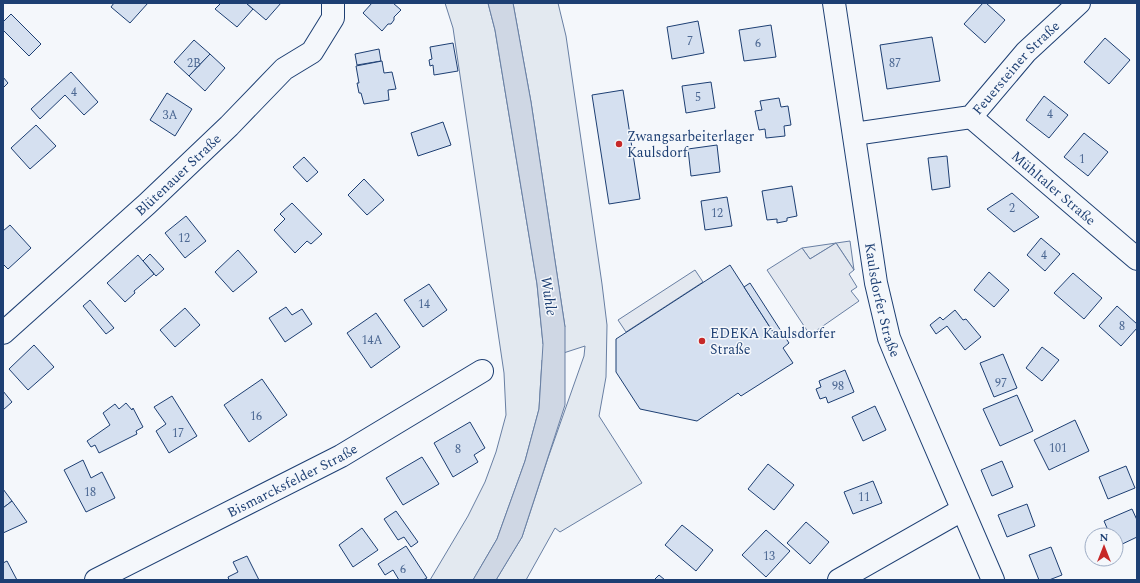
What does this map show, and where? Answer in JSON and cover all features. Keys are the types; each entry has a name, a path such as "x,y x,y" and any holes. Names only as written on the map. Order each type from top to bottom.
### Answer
{"street":[{"name":"Kaulsdorfer Straße","path":"834,3 876,283 890,338 898,360 993,580"},
{"name":"Feuersteiner Straße","path":"854,134 971,117 1026,52 1079,3"},
{"name":"Blütenauer Straße","path":"3,333 152,199 229,126 284,69 312,52 333,18 333,4"},
{"name":"Mühltaler Straße","path":"971,117 1137,260"},
{"name":"Bismarcksfelder Straße","path":"96,580 341,456 482,371"},
{"path":"839,580 962,510"}],"shaded area":[{"path":"445,3 488,3 495,30 537,284 543,344 565,327 531,102 513,3 558,3 566,36 607,325 606,377 599,416 642,483 560,532 555,528 526,580 496,580 522,537 584,356 585,346 542,360 539,409 525,461 497,539 473,580 430,580 468,516 485,482 496,452 506,415 504,373 453,28"},
{"path":"850,241 854,270 836,243"},
{"path":"836,243 810,259 802,248"},
{"path":"836,243 854,270 849,274 857,287 851,291 859,301 810,335 767,270 802,248 810,259"},
{"path":"695,270 703,282 626,332 618,320"}],"water":[{"name":"Wuhle","path":"488,3 513,3 531,102 565,327 565,405 522,537 496,580 473,580 497,539 525,461 539,409 543,344 537,284 495,30"}],"building":[{"path":"114,3 148,3 130,23 111,7"},
{"path":"221,3 246,3 253,9 237,27 215,9"},
{"path":"246,3 281,3 266,20"},
{"path":"372,3 393,3 401,10 394,17 391,24 388,24 382,31 363,13"},
{"path":"983,3 986,3 1005,20 985,43 964,24"},
{"path":"11,14 41,44 29,56 3,30 3,22"},
{"path":"698,21 704,53 672,59 667,27"},
{"path":"771,25 776,57 744,61 739,30"},
{"path":"932,37 940,81 887,89 880,45"},
{"path":"1105,38 1130,60 1109,84 1084,62"},
{"path":"194,40 210,54 189,76 174,62"},
{"path":"453,43 458,71 434,75 433,65 430,66 429,60 432,59 430,47"},
{"path":"379,49 381,61 357,65 355,54"},
{"path":"210,54 225,68 205,91 189,76"},
{"path":"382,61 384,73 392,72 396,89 388,90 389,100 364,104 361,93 359,93 356,66"},
{"path":"71,72 98,102 84,115 65,95 40,119 31,109"},
{"path":"3,77 8,83 3,88"},
{"path":"711,82 715,108 686,113 682,86"},
{"path":"623,90 640,199 609,204 592,95"},
{"path":"167,93 192,109 175,136 150,120"},
{"path":"1044,96 1068,115 1049,138 1026,120"},
{"path":"779,98 781,107 788,106 791,125 784,126 785,136 766,138 765,129 759,130 755,111 762,110 760,101"},
{"path":"443,122 451,145 418,156 411,133"},
{"path":"36,125 56,146 30,169 11,148"},
{"path":"1084,133 1108,152 1088,176 1064,157"},
{"path":"717,145 720,172 691,176 688,149"},
{"path":"947,156 950,187 932,190 928,158"},
{"path":"304,157 318,172 307,182 293,167"},
{"path":"364,179 384,200 367,215 348,195"},
{"path":"792,186 797,216 787,218 787,221 777,223 777,219 767,220 762,191"},
{"path":"1012,193 1039,217 1014,232 987,209"},
{"path":"727,197 732,226 705,230 701,201"},
{"path":"292,203 322,234 311,244 307,241 295,253 274,230 285,219 280,214"},
{"path":"186,216 206,241 185,258 165,233"},
{"path":"10,225 31,248 8,269 3,264 3,231"},
{"path":"1041,238 1060,254 1045,271 1027,255"},
{"path":"238,250 257,272 233,292 215,272"},
{"path":"150,254 164,269 156,276 143,261"},
{"path":"138,255 154,274 134,291 135,293 125,302 107,283"},
{"name":"EDEKA Kaulsdorfer Straße","path":"730,265 775,335 781,331 789,343 783,348 793,363 741,396 738,393 697,421 640,409 616,372 616,339"},
{"path":"989,272 1009,290 994,307 974,290"},
{"path":"1073,273 1102,298 1084,319 1054,293"},
{"path":"750,283 781,331 775,335 744,287"},
{"path":"429,284 447,310 423,327 404,300"},
{"path":"90,300 114,328 106,334 83,306"},
{"path":"1117,306 1137,324 1137,328 1121,346 1099,326"},
{"path":"286,307 292,315 302,309 312,324 285,342 269,318"},
{"path":"185,308 200,325 175,347 160,330"},
{"path":"955,310 963,320 966,319 981,337 965,350 947,326 936,334 930,325 940,317 943,320"},
{"path":"376,313 400,347 371,368 347,333"},
{"path":"34,345 54,367 28,390 9,369"},
{"path":"1042,347 1059,360 1042,381 1026,368"},
{"path":"1003,354 1017,388 994,397 980,363"},
{"path":"845,370 854,392 828,403 826,397 820,399 816,389 821,387 819,381"},
{"path":"262,379 287,415 249,442 224,405"},
{"path":"3,391 12,402 3,410"},
{"path":"1017,395 1033,431 1000,446 983,409"},
{"path":"172,396 197,436 169,453 156,431 166,424 154,407"},
{"path":"126,403 132,410 133,408 143,427 136,431 137,434 99,453 95,445 91,447 87,441 110,425 103,413 115,404 119,409"},
{"path":"875,406 886,430 863,441 852,417"},
{"path":"1075,420 1089,451 1049,470 1034,440"},
{"path":"470,422 485,448 474,455 478,462 453,477 434,443"},
{"path":"422,457 439,484 403,505 386,478"},
{"path":"83,460 91,478 102,472 115,498 86,512 64,470"},
{"path":"1002,461 1013,487 992,496 981,470"},
{"path":"768,464 794,485 774,510 748,489"},
{"path":"1126,466 1135,488 1108,499 1099,477"},
{"path":"873,481 882,503 853,514 844,492"},
{"path":"3,489 12,501 3,508"},
{"path":"12,501 27,522 3,533 3,508"},
{"path":"1027,504 1035,526 1007,537 998,515"},
{"path":"1132,509 1137,520 1137,537 1124,543 1124,527 1107,527 1104,521"},
{"path":"396,511 418,542 411,547 404,537 398,540 384,519"},
{"path":"806,522 829,542 810,564 787,543"},
{"path":"682,525 713,550 696,571 665,545"},
{"path":"362,528 378,550 353,567 339,545"},
{"path":"766,530 790,551 766,577 742,555"},
{"path":"406,546 427,578 423,580 399,580 393,570 385,575 378,564"},
{"path":"1051,547 1062,575 1049,580 1039,580 1029,555"},
{"path":"247,556 259,580 229,580 228,577 238,572 233,562"},
{"path":"7,561 17,580 3,580 3,563"},
{"path":"659,575 665,580 654,580"}],"place":[{"name":"Zwangsarbeiterlager Kaulsdorf","path":"619,144"},
{"name":"EDEKA Kaulsdorfer Straße","path":"702,341"}]}
